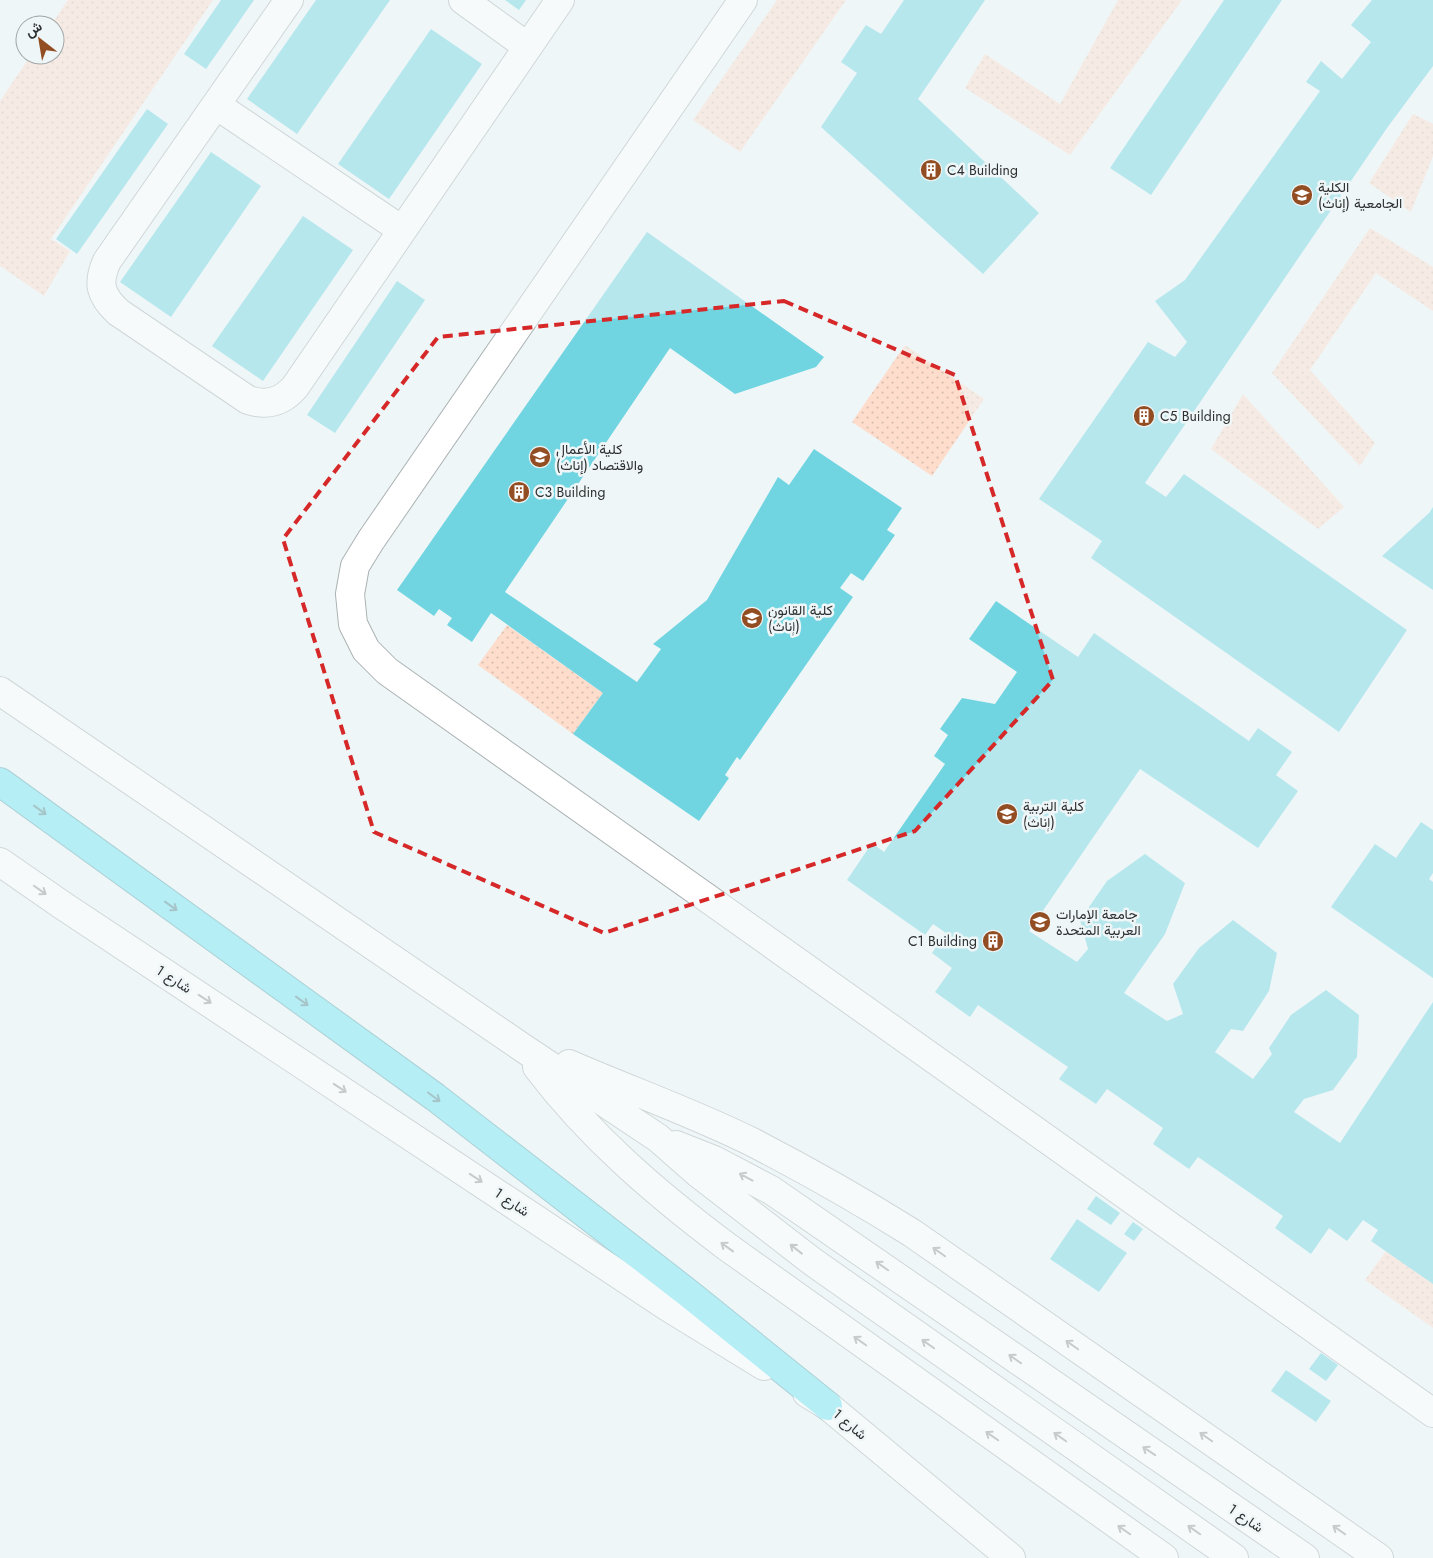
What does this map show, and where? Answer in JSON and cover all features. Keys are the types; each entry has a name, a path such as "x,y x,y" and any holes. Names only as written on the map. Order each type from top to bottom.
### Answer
{"highway":[{"path":"0,782 434,1098 688,1293 828,1406"}],"street":[{"path":"289,0 106,261 101,282 108,302 118,312 248,400 258,404 279,401 288,395 560,0"},
{"path":"463,0 528,47"},
{"path":"743,0 371,540 355,566 350,594 353,624 366,650 387,671 1433,1413"},
{"path":"216,105 402,230"},
{"name":"شارع 1","path":"0,691 658,1138 699,1174 813,1262 1234,1558"},
{"name":"شارع 1","path":"0,862 668,1307 828,1406 1011,1558"},
{"path":"523,1048 548,1082 611,1150 685,1215 1164,1558"},
{"path":"523,1048 560,1060 676,1108 753,1143 850,1194 912,1233 1379,1558"},
{"name":"شارع 1","path":"658,1138 714,1160 771,1190 1305,1558"}],"highlighted area":[{"path":"784,301 955,375 1053,680 915,831 604,933 374,832 283,539 438,337"}],"shaded area":[{"path":"68,0 213,0 51,239 70,251 44,296 0,266 0,101 24,65 65,65 65,15 58,15"},
{"path":"777,0 846,0 740,152 693,120"},
{"path":"1118,0 1182,0 1070,155 965,88 985,54 1060,104"},
{"path":"1413,114 1433,124 1433,156 1411,212 1369,183"},
{"path":"1370,228 1433,267 1433,311 1376,273 1310,370 1375,443 1360,466 1272,373"},
{"path":"905,345 984,399 932,476 852,422"},
{"path":"1243,394 1344,507 1318,529 1211,449"},
{"path":"507,625 603,693 573,734 478,665"},
{"path":"1386,1251 1433,1284 1433,1328 1365,1280"}],"building":[{"path":"221,0 254,0 206,69 184,54"},
{"path":"316,0 390,0 297,134 247,99"},
{"path":"505,0 526,0 519,10"},
{"name":"C4 Building","path":"904,0 985,0 918,99 1039,213 983,274 821,127 857,73 841,62 866,25 881,34"},
{"path":"1224,0 1282,0 1151,195 1110,168"},
{"name":"C5 Building","path":"1372,0 1433,0 1433,66 1387,128 1145,483 1166,497 1184,474 1407,630 1339,732 1091,558 1102,541 1039,499 1148,342 1175,357 1187,342 1155,301 1185,280 1320,91 1306,82 1321,61 1342,79 1371,42 1351,25"},
{"path":"431,29 482,64 389,199 338,164"},
{"path":"147,109 168,124 77,254 56,239"},
{"path":"211,152 261,186 171,317 120,282"},
{"path":"303,216 353,250 263,381 212,346"},
{"path":"647,232 824,357 816,367 735,394 670,348 505,592 637,682 661,649 653,644 707,600 778,477 789,485 814,449 902,508 887,530 895,535 863,581 851,573 840,588 853,597 740,760 737,757 725,775 729,778 699,821 573,734 603,693 491,613 472,642 447,625 452,618 439,609 434,616 397,590"},
{"path":"397,281 425,300 335,433 307,415"},
{"path":"1433,507 1433,590 1382,556 1429,513"},
{"name":"C1 Building","path":"996,601 1078,657 1094,633 1249,741 1258,728 1292,752 1276,775 1298,791 1258,848 1140,769 1029,931 1077,962 1088,949 1080,920 1107,881 1145,854 1185,883 1165,934 1124,993 1167,1021 1183,1014 1173,984 1199,948 1233,920 1277,953 1269,991 1243,1031 1231,1029 1215,1052 1253,1079 1272,1054 1269,1048 1291,1015 1326,990 1359,1015 1357,1057 1333,1090 1304,1099 1294,1112 1340,1143 1433,1002 1433,1284 1371,1241 1378,1230 1363,1220 1347,1241 1329,1228 1311,1254 1275,1228 1283,1216 1198,1157 1189,1169 1153,1144 1163,1128 1107,1089 1096,1104 1059,1079 1068,1067 978,1005 970,1017 935,992 952,968 932,953 946,933 933,924 925,935 847,880 872,843 884,852 945,764 934,756 948,735 940,729 962,698 995,704 1017,672 969,639"},
{"path":"1421,822 1433,830 1433,873 1429,879 1433,882 1433,978 1331,907 1375,844 1396,858"},
{"path":"1096,1196 1120,1213 1111,1225 1087,1209"},
{"path":"1077,1219 1127,1253 1099,1292 1050,1259"},
{"path":"1133,1222 1143,1229 1134,1241 1124,1234"},
{"path":"1321,1353 1338,1365 1326,1381 1309,1369"},
{"path":"1286,1370 1331,1401 1316,1422 1271,1391"}],"place":[{"name":"C4 Building","path":"931,170"},
{"name":"الكلية الجامعية (إناث)","path":"1302,195"},
{"name":"C5 Building","path":"1144,416"},
{"name":"كلية الأعمال والاقتصاد (إناث)","path":"540,457"},
{"name":"C3 Building","path":"519,492"},
{"name":"كلية القانون (إناث)","path":"752,618"},
{"name":"كلية التربية (إناث)","path":"1007,814"},
{"name":"جامعة الإمارات العربية المتحدة","path":"1040,922"},
{"name":"C1 Building","path":"993,941"}]}
